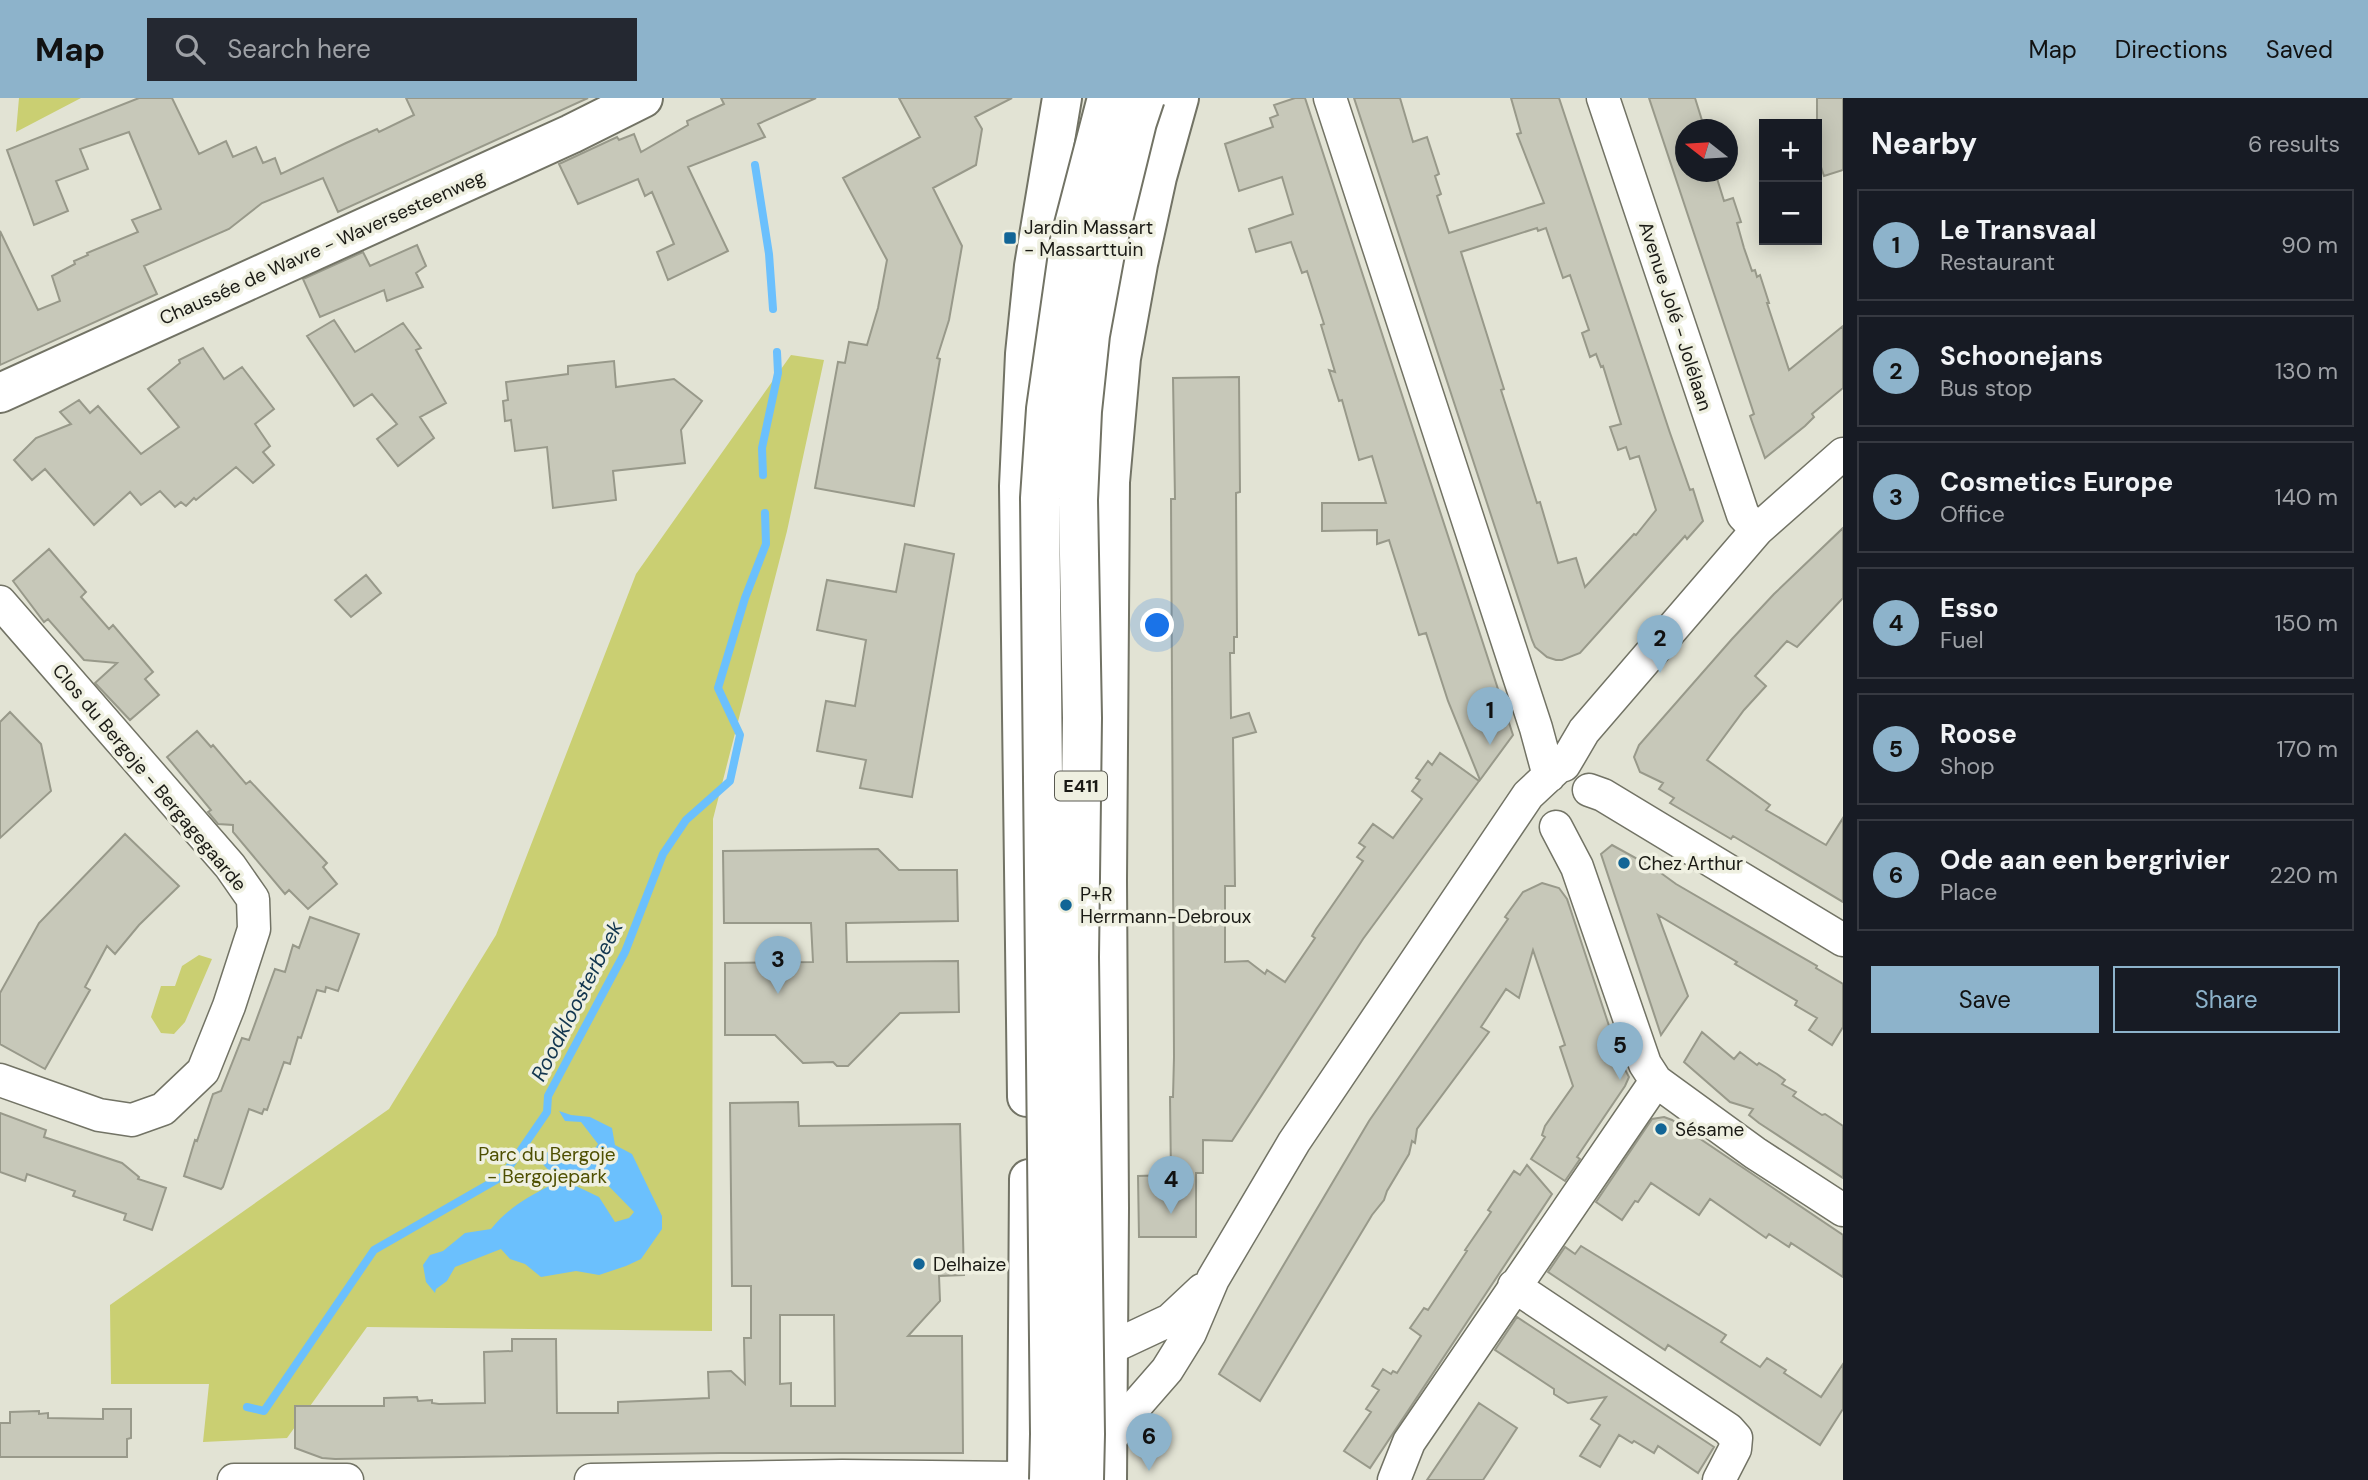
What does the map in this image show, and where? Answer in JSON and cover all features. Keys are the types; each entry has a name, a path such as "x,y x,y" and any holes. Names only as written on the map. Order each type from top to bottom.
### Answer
{"main road":[{"name":"Chaussée de Wavre - Waversesteenweg","path":"0,393 571,134 643,98"},
{"path":"1034,1479 1028,1398 1029,1189 1019,486 1025,354 1034,266 1062,98"},
{"name":"E411","path":"1034,1479 1051,1434 1040,498 1046,409 1070,240 1107,98"},
{"name":"E411","path":"1084,1480 1079,957 1082,718 1079,488 1082,411 1090,335 1106,248 1145,98"},
{"path":"1108,1462 1107,880 1110,482 1120,369 1128,318 1157,177 1179,98"},
{"path":"1028,1398 1108,1349"}],"street":[{"path":"1330,98 1536,728 1587,797 1547,828 1490,853"},
{"name":"Avenue Jolé - Jolélaan","path":"1603,98 1743,515 1757,530"},
{"path":"1108,1462 1127,1415 1167,1370 1190,1333 1213,1279 1294,1142 1525,800 1572,776 1584,731 1757,530 1843,454"},
{"name":"Clos du Bergoje - Bergagegaarde","path":"0,602 230,866 253,900 254,929 229,1006 203,1071 163,1109 132,1120 99,1115 0,1080"},
{"path":"1572,776 1843,940"},
{"path":"1525,800 1523,810 1526,819 1547,828 1577,867 1645,1063 1656,1081 1755,1153 1843,1210"},
{"path":"1394,1480 1409,1442 1656,1081"},
{"path":"1108,1349 1170,1320 1213,1279"},
{"path":"1514,1286 1728,1429 1736,1438 1735,1449 1719,1480"},
{"path":"591,1480 842,1476 1034,1479"},
{"path":"234,1480 347,1480"}],"green space":[{"path":"19,98 81,98 16,132"},
{"name":"Parc du Bergoje - Bergojepark","path":"791,355 824,360 787,531 713,819 712,1331 367,1327 287,1438 203,1442 209,1384 111,1384 110,1305 389,1109 496,935 636,574"},
{"path":"199,955 212,959 185,1022 174,1034 161,1033 151,1017 161,986 175,986 182,966"}],"water":[{"path":"559,1111 590,1117 612,1128 615,1145 632,1154 662,1216 662,1229 641,1259 599,1275 576,1271 541,1277 525,1264 510,1259 501,1249 455,1267 447,1281 436,1289 435,1293 426,1282 423,1265 430,1255 443,1251 465,1233 491,1229 517,1204 549,1186 552,1174 537,1158 557,1147 567,1154 591,1154 598,1144 581,1122 565,1121","holes":["582,1171 594,1171 634,1212 629,1218 615,1222 599,1197 574,1185"]}],"building":[{"path":"139,98 172,98 199,154 226,141 233,157 256,147 263,163 275,158 281,174 377,129 379,132 414,115 406,98 588,98 338,212 323,178 262,203 229,229 144,266 157,294 0,365 0,231 38,310 60,301 52,276 75,264 74,261 88,255 87,253 138,232 132,220 161,209 129,132 80,149 88,169 56,181 68,211 34,225 7,150"},
{"path":"721,98 816,98 758,124 765,137 688,167 728,251 668,280 657,252 674,244 652,192 645,196 638,179 578,204 559,164 617,137 619,140 634,134 641,152 688,125 687,121 724,104"},
{"path":"899,98 1012,98 975,117 982,129 976,165 933,188 962,246 949,320 937,358 940,359 914,506 815,488 838,362 845,363 849,342 867,345 878,308 887,260 843,178 920,137"},
{"path":"1295,98 1305,98 1513,735 1480,780 1448,701 1426,633 1419,635 1389,540 1377,544 1377,530 1322,531 1322,503 1386,503 1372,456 1359,460 1342,400 1339,401 1329,370 1335,372 1321,325 1324,324 1307,271 1302,273 1291,242 1256,252 1249,229 1293,214 1282,177 1239,191 1225,144 1273,127 1270,118 1278,115 1274,105"},
{"path":"1354,98 1400,98 1413,142 1427,137 1439,174 1435,176 1441,194 1437,196 1449,233 1544,203 1517,134 1521,133 1511,98 1559,98 1670,433 1690,490 1693,489 1703,521 1687,539 1685,536 1580,653 1556,660 1547,657 1535,647","holes":["1537,228 1538,231 1546,228 1563,278 1570,275 1589,330 1582,333 1590,357 1596,354 1601,367 1603,366 1621,424 1610,427 1618,450 1626,447 1630,459 1639,456 1656,510 1636,535 1634,534 1585,587 1576,558 1558,563 1501,390 1504,389 1461,252"]},
{"path":"1649,98 1695,98 1702,119 1675,119 1675,176"},
{"path":"1817,98 1843,98 1843,170 1824,176 1822,119 1817,119"},
{"path":"1677,182 1718,182 1724,201 1733,198 1741,222 1737,223 1744,248 1752,271 1755,270 1757,277 1760,275 1789,370 1843,326 1843,388 1812,414 1814,417 1805,426 1765,458 1750,416 1754,414"},
{"path":"417,245 426,266 416,273 423,287 387,301 384,290 320,317 303,279 363,252 370,266"},
{"path":"334,320 355,352 403,323 421,348 416,350 446,403 420,417 434,438 398,466 377,439 397,424 372,394 354,406 307,336"},
{"path":"203,348 224,379 242,367 274,409 255,424 270,446 263,452 274,465 253,483 236,467 196,500 194,498 186,506 181,502 175,507 160,491 141,505 130,492 94,525 45,469 32,480 14,460 36,438 71,424 60,412 79,400 90,413 98,406 141,454 179,427 148,389 180,363 179,360"},
{"path":"614,361 616,387 674,379 702,401 681,430 685,463 613,471 616,500 553,508 547,447 515,451 511,420 505,421 503,401 508,400 506,382 568,374 568,366"},
{"path":"1239,377 1240,492 1236,493 1237,637 1234,637 1234,653 1230,653 1231,718 1249,713 1256,732 1233,738 1235,886 1225,886 1225,962 1248,961 1265,974 1267,970 1285,982 1315,938 1312,936 1316,929 1363,861 1357,857 1365,847 1359,843 1373,824 1393,838 1422,799 1412,791 1420,780 1416,778 1428,761 1432,765 1440,753 1479,781 1363,939 1232,1141 1203,1140 1203,1173 1196,1173 1196,1237 1139,1237 1138,1176 1171,1175 1170,1097 1173,1097 1174,1057 1171,499 1175,499 1173,378"},
{"path":"1843,528 1843,598 1797,647 1787,641 1755,676 1766,686 1744,710 1707,760 1770,805 1766,810 1826,845 1843,818 1843,902 1733,836 1731,839 1670,803 1674,798 1659,789 1663,783 1640,772 1634,757 1639,745 1732,639 1774,594"},
{"path":"905,544 954,554 912,797 860,788 866,760 817,751 826,701 855,706 866,640 817,630 827,580 896,592"},
{"path":"49,549 86,592 81,597 109,629 113,625 153,672 145,679 159,695 130,720 95,683 117,663 84,660 48,619 44,622 13,581"},
{"path":"366,575 381,593 351,617 335,600"},
{"path":"10,712 41,744 51,791 0,838 0,722"},
{"path":"197,731 211,747 213,745 246,784 250,781 327,863 323,867 337,884 308,909 289,890 285,894 233,832 233,825 218,824 208,812 211,810 167,757"},
{"path":"125,834 179,886 139,925 115,954 107,946 85,987 90,990 45,1069 0,1044 0,993 39,923"},
{"path":"1612,845 1843,984 1843,1027 1832,1045 1809,1030 1817,1018 1795,1005 1797,1001 1658,915 1688,996 1661,1035 1601,854"},
{"path":"878,849 899,870 957,870 958,921 846,923 847,962 958,961 959,1012 900,1013 848,1066 837,1066 833,1062 803,1063 775,1035 725,1035 725,963 813,962 811,923 724,923 723,851"},
{"path":"1542,883 1559,888 1567,899 1621,1062 1629,1077 1625,1086 1577,1157 1580,1159 1565,1181 1531,1159 1545,1137 1542,1135 1545,1126 1573,1086 1560,1047 1565,1045 1533,950 1519,998 1506,989 1481,1027 1489,1032 1417,1129 1415,1143 1412,1141 1409,1154 1384,1200 1372,1215 1260,1401 1219,1374 1369,1121 1508,919 1505,917 1523,892"},
{"path":"310,917 359,934 338,991 326,987 325,992 317,990 301,1038 298,1037 290,1064 284,1062 267,1110 264,1109 262,1114 249,1109 223,1187 221,1189 184,1176 213,1094 221,1091 242,1038 249,1040 275,969 285,972 293,945 299,948"},
{"path":"1702,1032 1734,1059 1740,1052 1757,1065 1759,1063 1777,1074 1785,1080 1782,1084 1796,1092 1793,1096 1843,1126 1843,1178 1759,1123 1749,1115 1753,1109 1730,1102 1684,1062"},
{"path":"798,1102 799,1126 960,1124 964,1275 939,1276 940,1301 908,1336 962,1336 963,1453 721,1453 335,1459 322,1458 295,1448 295,1406 384,1406 384,1398 417,1397 418,1401 432,1400 432,1403 439,1404 485,1403 484,1352 512,1351 512,1339 556,1339 557,1413 618,1413 618,1402 709,1398 708,1372 731,1371 745,1384 744,1338 751,1338 751,1286 732,1286 730,1103","holes":["780,1315 834,1315 835,1406 791,1406 791,1383 780,1384"]},
{"path":"0,1113 46,1130 44,1137 122,1163 139,1177 138,1179 166,1188 152,1230 124,1220 126,1214 73,1196 75,1191 27,1174 25,1181 0,1172"},
{"path":"1664,1117 1843,1235 1843,1277 1791,1243 1789,1247 1769,1234 1766,1238 1710,1199 1699,1215 1651,1183 1622,1220 1596,1202 1652,1119"},
{"path":"1527,1165 1552,1194 1370,1468 1344,1451 1371,1412 1366,1409 1379,1390 1372,1386 1383,1369 1391,1374 1393,1371 1397,1373 1421,1336 1410,1328 1424,1308 1428,1310 1467,1251 1465,1250 1491,1212 1488,1210 1514,1171 1520,1175"},
{"path":"1581,1246 1726,1335 1721,1342 1760,1367 1767,1358 1786,1370 1784,1373 1821,1397 1843,1364 1843,1409 1820,1445 1668,1345 1665,1350 1548,1272 1565,1247 1575,1254"},
{"path":"1517,1317 1714,1447 1698,1473 1658,1446 1654,1453 1619,1435 1600,1467 1580,1456 1600,1425 1591,1419 1606,1397 1568,1403 1554,1394 1554,1389 1495,1350"},
{"path":"1479,1403 1517,1428 1483,1480 1427,1480"},
{"path":"103,1409 131,1409 131,1438 127,1439 127,1457 0,1457 0,1423 10,1423 10,1412 39,1411 39,1414 48,1413 48,1418 103,1419"}],"waterway":[{"name":"Roodkloosterbeek","path":"755,165 769,254 773,309"},
{"name":"Roodkloosterbeek","path":"763,475 762,448 778,373 777,352"},
{"name":"Roodkloosterbeek","path":"247,1407 264,1411 374,1250 503,1176 547,1112 548,1096 625,952 663,854 686,820 730,781 740,735 718,688 745,598 766,544 765,513"}],"place":[{"name":"Jardin Massart - Massarttuin","path":"1010,238"},
{"name":"Schoonejans","path":"1660,673"},
{"name":"Le Transvaal","path":"1490,745"},
{"name":"Chez Arthur","path":"1624,863"},
{"name":"P+R Herrmann-Debroux","path":"1066,905"},
{"name":"Cosmetics Europe","path":"778,994"},
{"name":"Roose","path":"1620,1080"},
{"name":"Sésame","path":"1661,1129"},
{"name":"Esso","path":"1171,1214"},
{"name":"Delhaize","path":"919,1264"},
{"name":"Ode aan een bergrivier","path":"1149,1471"}]}
